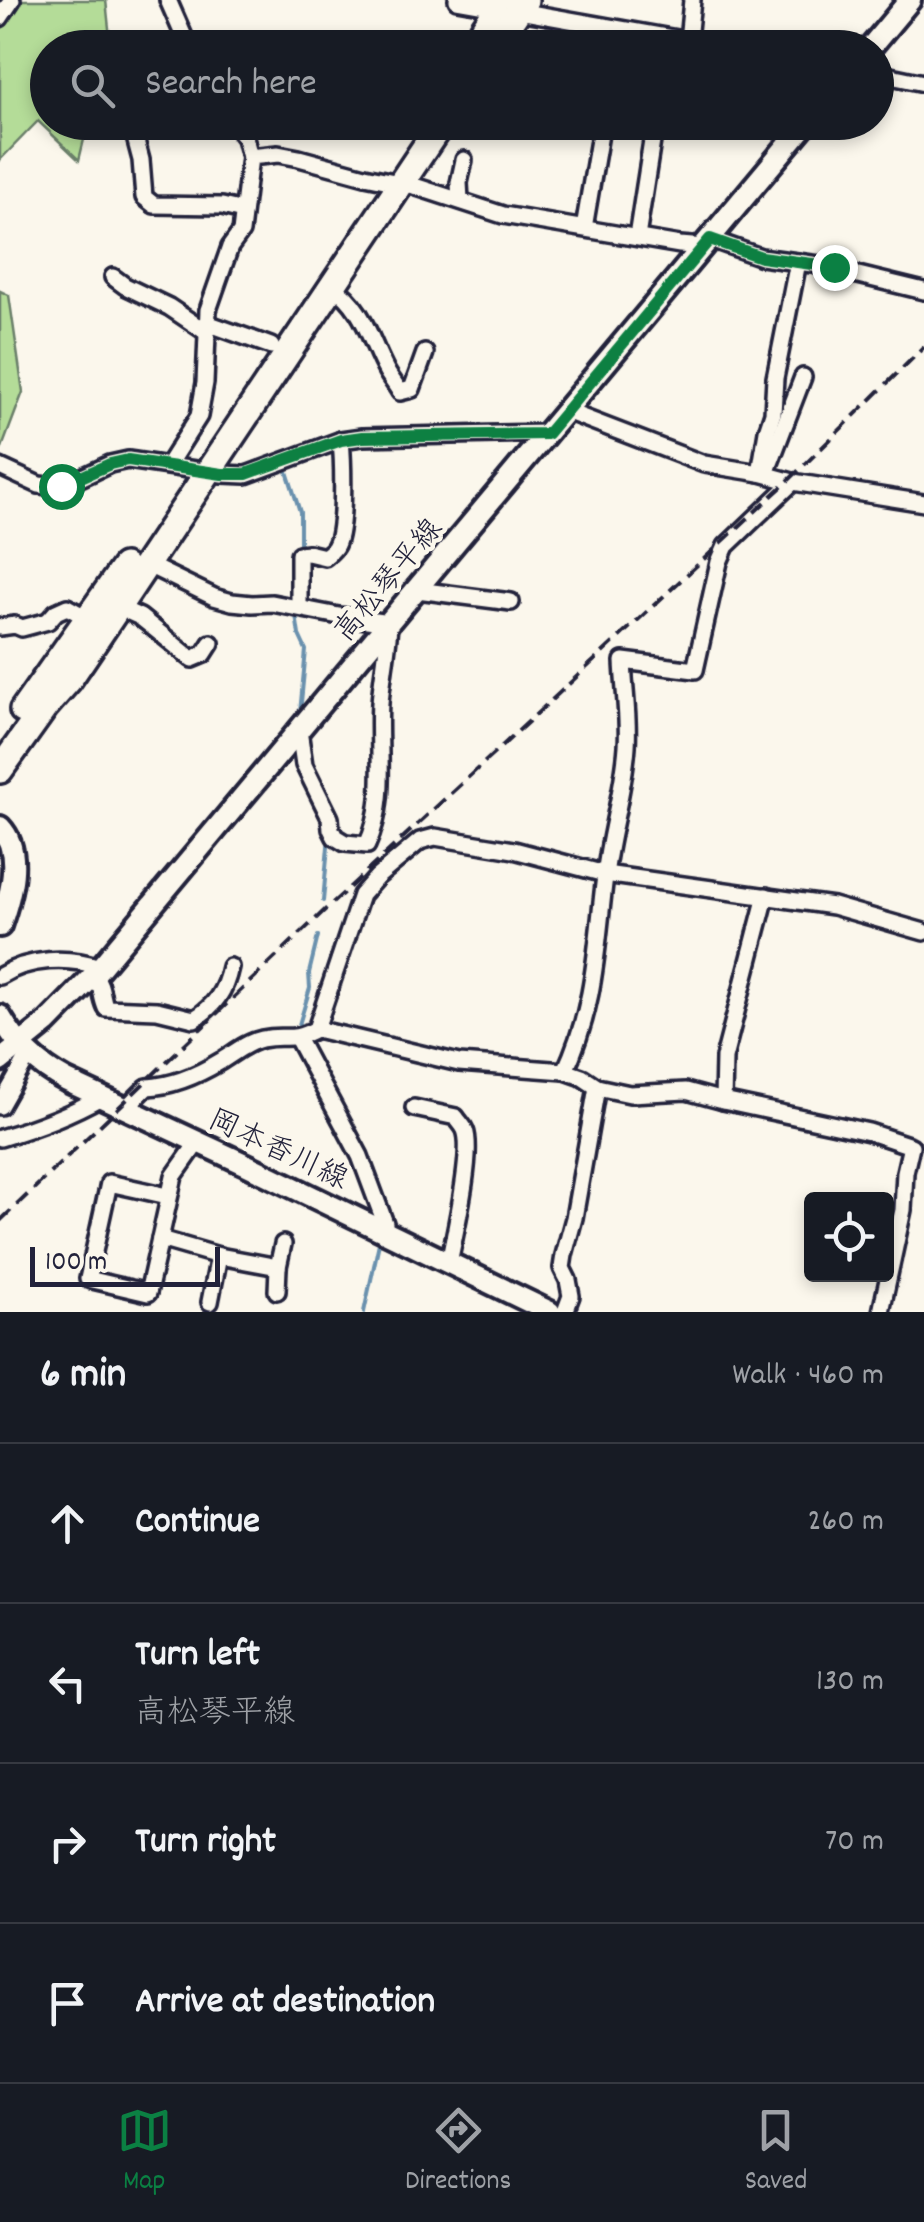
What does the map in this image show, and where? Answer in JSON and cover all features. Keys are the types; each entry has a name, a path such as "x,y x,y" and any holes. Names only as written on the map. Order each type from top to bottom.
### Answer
{"highway":[{"path":"488,30 511,4"},
{"path":"500,30 511,4"},
{"path":"0,770 68,680 146,564 188,468 332,286 412,140"},
{"path":"0,742 89,619 271,346 427,140"}],"main road":[{"path":"885,30 910,0"},
{"name":"高松琴平線","path":"0,1061 24,1050 97,971 792,140"},
{"path":"0,827 8,835 12,865 11,888 0,926"},
{"name":"岡本香川線","path":"0,1016 24,1050 46,1069 550,1312"}],"street":[{"path":"0,18 12,0"},
{"path":"168,0 182,30"},
{"path":"458,0 511,4 635,30"},
{"path":"689,30 692,0"},
{"path":"894,77 924,84"},
{"path":"136,140 144,197 154,205 243,210"},
{"path":"188,468 205,383 208,310 230,247 241,232 250,157 246,140"},
{"path":"584,228 599,140"},
{"path":"637,237 652,140"},
{"path":"250,157 278,154 392,181 503,216 680,246 707,243 761,257 845,270 924,291"},
{"path":"460,200 464,160"},
{"path":"763,474 775,378 798,262"},
{"path":"114,277 206,327 271,346"},
{"path":"332,286 349,299 366,323 400,392 412,389 426,353"},
{"path":"763,474 802,377"},
{"path":"566,411 704,464 924,502"},
{"path":"0,466 40,485 61,486 128,460 246,474 341,440 362,437 547,434"},
{"path":"299,607 298,554 325,557 335,548 340,530 341,440"},
{"path":"565,1071 588,1009 627,745 623,661 696,670 719,562 726,546 793,482"},
{"path":"146,564 214,597 242,603 272,602 389,623 380,704 380,784 375,828 367,845 335,837 304,765 299,730"},
{"path":"417,590 510,602"},
{"path":"0,626 22,628 48,621 68,607 89,619 118,607 140,617 192,659 204,654 211,643"},
{"path":"316,1029 361,895 420,841 435,837 514,850 605,874 832,906 924,932"},
{"path":"724,1101 724,1058 766,896"},
{"path":"0,976 35,960 87,962 97,971 106,1008 157,1010 194,1019 222,994 230,967"},
{"path":"125,1109 147,1088 187,1079 262,1039 297,1038 316,1029 458,1063 565,1071 598,1088 630,1094 686,1090 869,1132 911,1146 881,1312"},
{"path":"297,1038 360,1156 385,1223 384,1232"},
{"path":"0,1106 24,1050"},
{"path":"566,1312 570,1296 562,1268 598,1088"},
{"path":"0,1138 86,1106 100,1097"},
{"path":"414,1108 456,1117 466,1132 462,1196 449,1263"},
{"path":"168,1196 109,1183 88,1279 148,1293 174,1176 198,1142"},
{"path":"160,1240 278,1267"},
{"path":"277,1291 283,1244"},
{"path":"210,1302 219,1256"}],"green space":[{"path":"0,0 106,0 109,30 30,30 30,129 0,160"},
{"path":"58,140 84,140 79,160"},
{"path":"0,291 9,295 23,392 0,453"}],"waterway":[{"path":"285,465 300,512 300,548"},
{"path":"296,615 306,650 300,713"},
{"path":"323,901 329,836"},
{"path":"298,1028 310,988 309,973 318,936"},
{"path":"364,1312 379,1243"}],"railway":[{"path":"0,1221 326,909 788,481 924,347"}],"route":[{"path":"61,486 128,460 246,474 341,440 362,437 547,434 710,239 761,257 834,267"}]}
